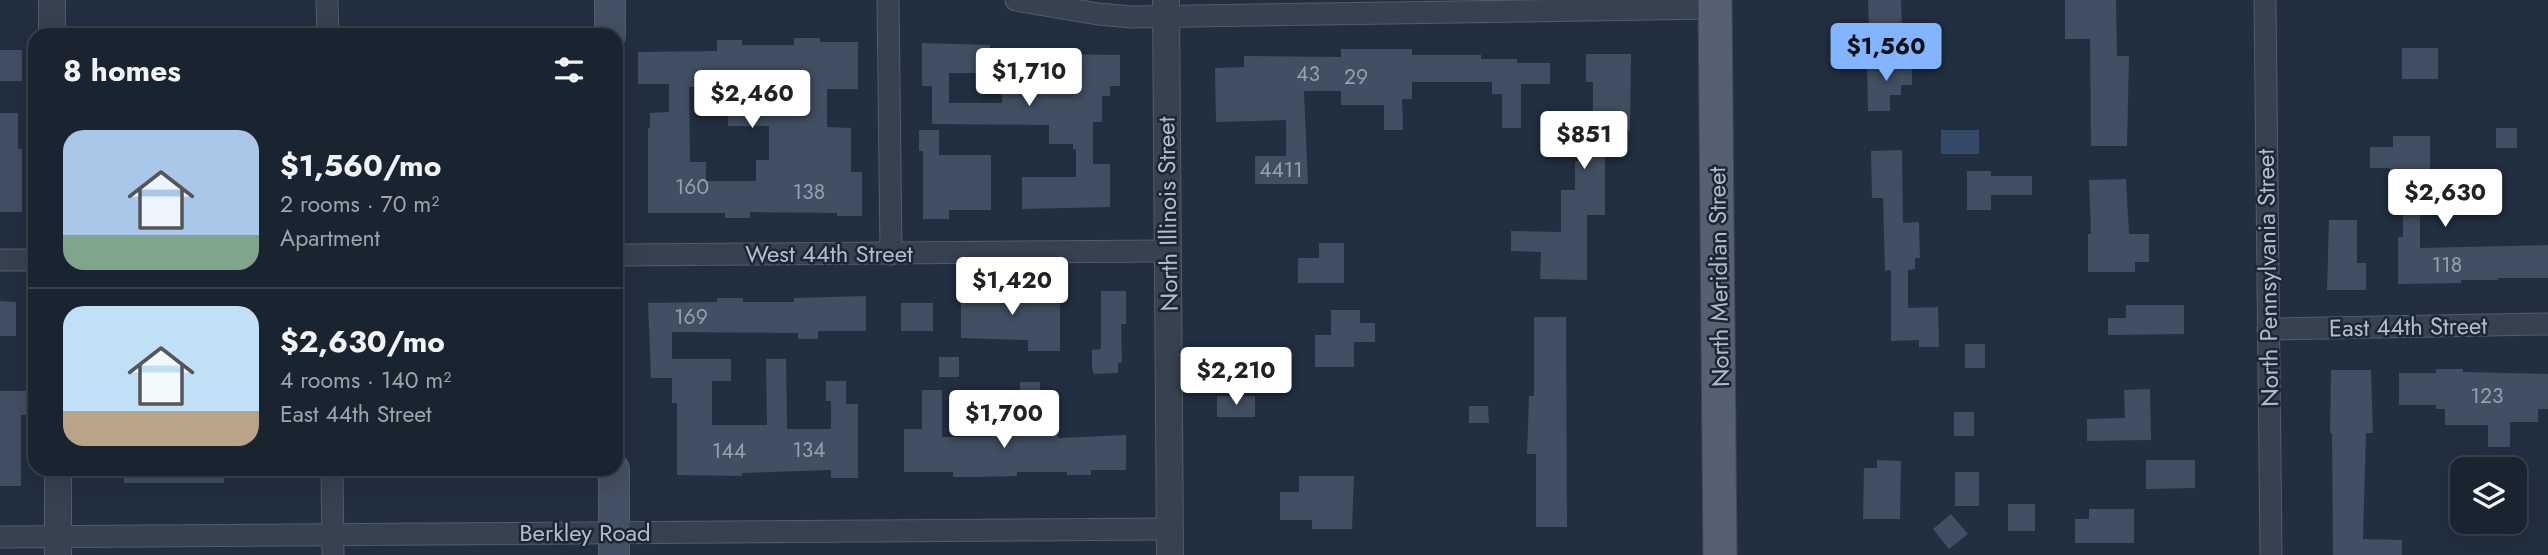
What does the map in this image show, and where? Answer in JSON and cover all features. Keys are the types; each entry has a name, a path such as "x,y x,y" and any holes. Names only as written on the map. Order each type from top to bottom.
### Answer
{"main road":[{"path":"610,0 610,28"},
{"name":"North Meridian Street","path":"1715,4 1720,555"},
{"path":"614,476 614,544"}],"street":[{"path":"52,0 52,28"},
{"path":"327,0 328,28"},
{"path":"888,0 891,254"},
{"path":"1016,0 1107,16 1166,8 1715,4"},
{"name":"North Pennsylvania Street","path":"2265,0 2271,555"},
{"name":"North Illinois Street","path":"1166,8 1170,542"},
{"name":"West 44th Street","path":"623,255 1168,251"},
{"path":"0,260 28,260"},
{"name":"East 44th Street","path":"2268,329 2548,324"},
{"path":"58,476 58,545"},
{"path":"332,476 333,545"},
{"name":"Berkley Road","path":"0,537 58,545 1170,542"}],"water":[{"path":"1941,130 1979,130 1979,154 1941,154"}],"building":[{"path":"1868,0 1901,0 1902,28 1869,29"},
{"path":"2065,0 2116,0 2117,56 2129,56 2127,146 2091,146 2090,39 2065,39"},
{"path":"794,38 820,38 820,42 858,42 858,89 827,89 827,127 851,128 851,172 862,172 862,216 837,216 837,213 750,212 750,218 725,218 725,213 648,213 650,113 669,112 669,84 638,84 638,52 717,51 717,40 742,40 742,45 794,45","holes":["689,87 728,87 728,126 769,126 769,160 756,160 756,181 706,181 706,162 690,162"]},
{"path":"922,43 990,45 990,53 1120,55 1120,86 1110,86 1110,96 1102,96 1102,122 1093,122 1093,164 1110,164 1110,207 1022,209 1022,177 1076,177 1076,149 1073,149 1073,144 1049,144 1049,125 932,124 932,86 922,86","holes":["949,73 1002,73 1002,103 949,103"]},
{"path":"2402,48 2438,48 2438,79 2402,79"},
{"path":"1341,49 1412,49 1412,55 1481,55 1481,59 1550,63 1550,84 1521,84 1521,128 1502,128 1502,94 1492,94 1492,82 1412,82 1412,99 1402,99 1403,130 1384,130 1384,105 1341,105 1341,91 1304,91 1308,184 1255,184 1255,156 1286,156 1286,120 1216,122 1215,68 1244,67 1244,56 1341,57"},
{"path":"0,50 22,50 22,81 0,81"},
{"path":"1586,54 1631,54 1630,131 1605,131 1605,215 1587,215 1587,280 1540,279 1541,252 1511,251 1511,231 1561,232 1561,190 1575,190 1575,161 1584,161 1584,131 1556,131 1556,114 1593,114 1593,82 1586,82"},
{"path":"1912,62 1912,85 1901,85 1901,95 1890,95 1890,111 1868,111 1867,63"},
{"path":"0,113 18,113 18,149 22,149 22,212 0,212"},
{"path":"2496,128 2517,128 2517,148 2496,148"},
{"path":"919,130 939,130 939,155 991,155 991,210 949,210 949,219 923,219 923,151 919,151"},
{"path":"2393,136 2430,136 2430,191 2420,191 2420,248 2548,245 2548,278 2398,284 2398,237 2403,237 2403,191 2390,191 2390,168 2370,168 2370,147 2393,147"},
{"path":"1902,150 1903,223 1919,222 1920,258 1915,258 1915,269 1908,270 1908,308 1938,307 1939,347 1919,347 1919,340 1891,341 1891,270 1885,271 1883,198 1872,198 1871,151"},
{"path":"1967,171 1991,171 1991,176 2032,176 2032,195 1991,195 1991,210 1967,210"},
{"path":"2126,179 2129,234 2149,234 2149,262 2135,262 2135,272 2088,272 2088,234 2091,234 2089,180"},
{"path":"2329,220 2357,220 2357,263 2366,263 2366,290 2327,290"},
{"path":"1319,243 1344,243 1344,283 1298,283 1298,258 1319,258"},
{"path":"961,286 984,286 984,293 1060,293 1060,351 1028,351 1028,340 961,338"},
{"path":"1101,291 1126,291 1126,324 1121,324 1122,362 1118,363 1118,373 1094,374 1092,368 1092,350 1101,349"},
{"path":"866,296 866,331 818,331 818,339 798,339 798,333 672,332 672,359 731,359 731,381 712,381 712,425 767,425 766,359 786,359 787,429 831,429 831,401 826,401 826,381 846,381 846,404 858,404 858,478 831,478 831,470 742,473 742,476 677,475 677,403 672,403 672,378 651,378 648,303 717,302 717,298 743,298 743,302 794,302 794,298"},
{"path":"0,301 16,302 16,336 0,336"},
{"path":"901,303 933,303 933,331 901,331"},
{"path":"2126,305 2184,305 2184,334 2108,335 2108,318 2126,318"},
{"path":"1331,310 1360,310 1360,323 1375,323 1375,342 1354,342 1354,367 1315,367 1315,335 1331,335"},
{"path":"1534,317 1566,317 1567,527 1536,527 1536,454 1527,454 1529,396 1534,396"},
{"path":"1965,344 1985,344 1985,368 1965,368"},
{"path":"939,357 959,357 959,377 939,377"},
{"path":"2436,369 2548,374 2548,409 2538,409 2538,422 2510,422 2510,447 2488,447 2488,425 2445,425 2445,409 2436,409 2436,405 2399,405 2399,373 2436,373"},
{"path":"2331,370 2371,370 2373,433 2366,433 2363,539 2402,540 2402,555 2333,555"},
{"path":"1020,382 1040,382 1040,402 1020,402"},
{"path":"2150,389 2151,440 2087,441 2087,419 2125,418 2124,390"},
{"path":"922,390 942,390 942,437 992,437 992,428 1017,428 1017,435 1058,435 1058,438 1126,435 1126,470 1091,470 1091,475 1017,472 1017,476 976,477 953,477 953,472 904,472 904,429 922,429"},
{"path":"0,391 27,391 27,415 21,415 21,486 0,486"},
{"path":"1217,396 1255,396 1255,417 1217,417"},
{"path":"1469,406 1488,406 1489,423 1469,423"},
{"path":"1954,412 1974,412 1974,436 1954,436"},
{"path":"1877,460 1901,461 1900,519 1863,519 1864,468 1877,468"},
{"path":"2146,460 2195,460 2195,488 2146,489"},
{"path":"1955,472 1979,472 1979,506 1955,506"},
{"path":"124,476 224,476 224,483 124,483"},
{"path":"1299,476 1354,476 1352,529 1312,529 1312,520 1280,520 1280,492 1299,492"},
{"path":"2008,504 2035,504 2035,531 2008,531"},
{"path":"2089,509 2134,509 2134,543 2075,543 2075,519 2089,519"},
{"path":"1951,514 1968,534 1949,549 1933,529"}]}
